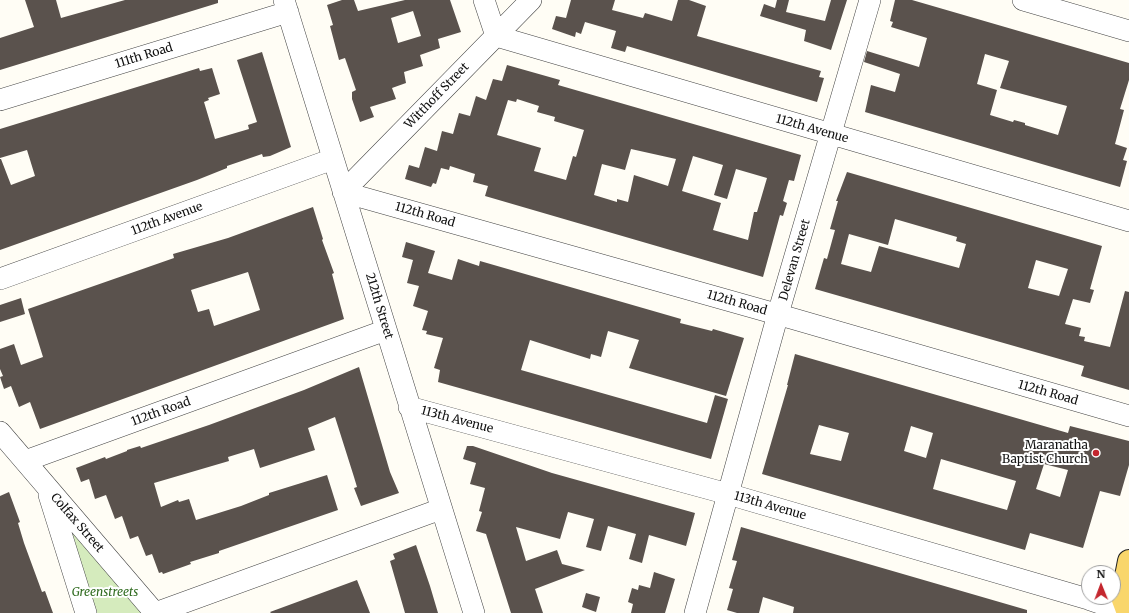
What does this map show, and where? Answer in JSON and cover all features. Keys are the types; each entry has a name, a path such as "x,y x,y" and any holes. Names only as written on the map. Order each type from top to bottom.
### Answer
{"main road":[{"path":"1128,613 1122,597 1129,561"}],"street":[{"path":"484,0 496,36"},
{"name":"Witthoff Street","path":"343,192 531,0"},
{"name":"Delevan Street","path":"695,613 778,314 870,0"},
{"path":"1023,0 1129,31"},
{"name":"111th Road","path":"0,100 286,6"},
{"name":"212th Street","path":"286,6 474,613"},
{"name":"112th Avenue","path":"496,36 1129,221"},
{"name":"112th Avenue","path":"0,279 334,160"},
{"name":"112th Road","path":"343,192 778,314 1129,416"},
{"name":"112th Road","path":"25,461 386,330"},
{"name":"113th Avenue","path":"410,407 728,494 1067,593 1128,613"},
{"name":"Colfax Street","path":"0,432 155,613"},
{"path":"47,487 86,613"},
{"path":"155,613 441,508"}],"green space":[{"name":"Greenstreets","path":"61,516 147,613 90,613"}],"building":[{"path":"25,0 56,0 61,18 125,0 218,0 218,3 0,70 0,38 34,27"},
{"path":"342,0 354,0 358,11 405,0 450,0 461,32 438,39 440,48 420,55 423,66 404,72 406,83 392,88 396,99 370,107 374,117 360,122 352,99 352,92 356,90 345,58 339,60 330,26 333,25 327,5","holes":["413,11 421,36 398,43 391,18"]},
{"path":"571,0 615,0 612,10 643,18 645,13 672,21 678,0 689,0 706,6 697,36 821,71 819,77 824,78 817,102 627,46 625,52 611,48 616,31 585,22 581,34 576,32 575,37 552,29 556,16 566,18"},
{"path":"777,0 789,0 786,12 825,21 831,0 847,0 831,50 804,41 806,30 760,16 764,4 775,8"},
{"path":"895,0 912,0 1129,63 1129,80 1120,109 1124,110 1115,144 1127,148 1123,160 1127,161 1120,187 865,112 871,85 895,92 900,74 864,62 867,51 919,67 927,38 891,27 893,22 890,21","holes":["985,54 1009,61 1000,88 1067,106 1058,135 1025,125 1025,123 1014,120 1013,122 990,115 997,90 977,84"]},
{"path":"262,52 291,147 270,156 263,157 262,154 227,166 227,168 197,180 0,250 0,159 11,185 35,176 27,150 0,158 0,129 199,68 200,71 212,68 220,94 208,98 209,100 204,102 215,139 249,129 248,125 257,122 237,60"},
{"path":"507,65 560,80 558,85 801,155 794,181 789,180 783,201 787,203 783,216 780,215 763,277 485,196 488,186 473,182 475,174 450,166 449,170 441,168 436,184 433,183 431,187 405,179 409,165 419,168 425,147 437,151 442,131 453,134 459,113 470,116 476,96 486,100 493,79 502,81","holes":["517,99 539,106 537,112 555,117 554,121 584,130 576,157 573,156 566,180 534,171 541,148 497,135 508,100 516,102","631,149 676,159 668,186 634,175 628,202 617,199 617,202 594,195 602,164 625,170","693,156 723,165 714,195 727,199 736,169 767,178 757,212 754,212 748,240 713,230 721,203 682,191"]},
{"path":"847,172 1102,246 1090,289 1094,290 1090,303 1073,299 1065,324 1081,328 1079,336 1085,337 1084,341 1110,347 1125,291 1129,292 1129,390 1081,376 1084,366 815,289 824,258 827,259 835,230 830,229 838,201 836,201","holes":["895,219 957,237 956,241 966,244 959,268 879,246 871,272 841,264 849,234 888,245","1036,260 1068,269 1059,296 1028,288"]},
{"path":"313,207 323,239 322,240 334,273 332,274 344,319 40,429 30,402 19,407 11,386 4,389 0,377 3,376 0,369 0,349 14,344 21,365 43,357 28,309 174,258 173,254 228,238","holes":["248,272 260,310 214,326 209,309 198,312 191,290"]},
{"path":"406,242 435,251 428,273 452,280 458,259 479,266 480,261 681,319 680,323 712,331 713,329 744,338 726,396 629,368 639,340 608,331 601,357 591,354 590,359 530,340 521,370 707,423 715,395 728,399 711,459 438,382 440,370 434,368 443,338 426,334 427,331 422,330 428,311 413,306 419,286 407,283 413,260 402,257"},
{"path":"21,298 25,314 0,322 0,305"},
{"path":"795,354 1068,433 1070,426 1129,441 1129,465 1120,496 1100,491 1083,548 1030,533 1025,550 762,474","holes":["819,425 849,433 841,461 810,454","911,426 933,433 926,458 904,451","941,459 1016,481 1007,510 933,489","1044,464 1068,470 1060,497 1036,489"]},
{"path":"359,367 390,472 399,493 361,506 354,488 357,487 335,417 308,428 315,450 260,468 254,449 228,457 229,461 154,483 161,507 178,500 179,502 189,499 196,520 241,506 269,495 269,493 327,475 338,510 219,551 219,553 190,562 191,564 163,574 162,572 159,573 152,554 146,556 138,536 130,539 122,516 115,519 106,495 95,499 89,479 81,482 76,468 105,457 106,459 127,450 140,446 141,448 209,425 304,390"},
{"path":"467,446 473,446 552,473 695,513 686,546 649,535 642,563 629,559 636,534 608,526 601,551 586,547 594,519 568,512 560,539 516,527 526,561 557,550 562,564 585,570 535,589 543,613 511,613 486,534 476,531 482,512 479,511 485,488 470,484 476,463 463,459"},
{"path":"9,492 20,522 18,523 24,543 42,592 45,591 53,613 0,613 0,496"},
{"path":"741,527 1027,610 1027,613 793,613 794,607 763,597 759,613 737,613 727,610 733,589 729,588 737,561 732,560"},
{"path":"416,545 438,613 405,613 390,561 395,559 393,554"},
{"path":"654,572 675,579 665,613 631,613 633,604 628,602 632,588 638,590 639,585 650,588"},
{"path":"357,580 370,613 270,612"},
{"path":"586,593 600,597 596,612 582,607"}],"place":[{"name":"Maranatha Baptist Church","path":"1096,453"}]}
